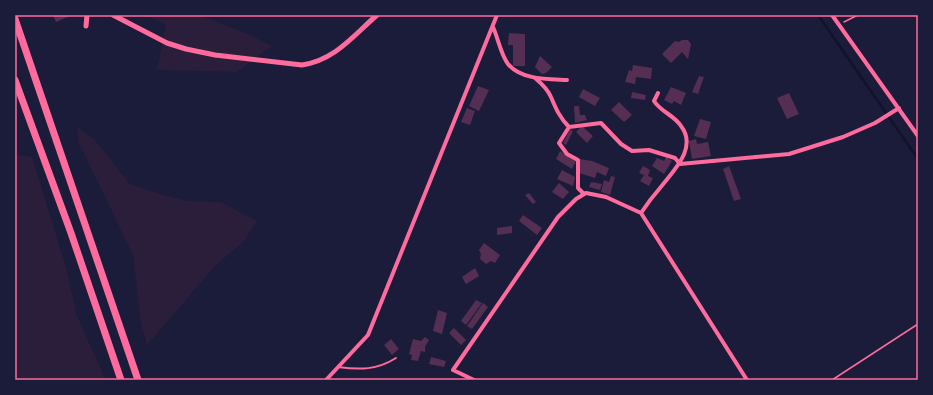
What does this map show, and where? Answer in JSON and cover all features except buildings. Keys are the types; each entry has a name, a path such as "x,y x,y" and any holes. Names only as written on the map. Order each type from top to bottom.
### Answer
{"highway":[{"path":"15,19 138,380"},
{"path":"15,80 72,233 121,380"}],"street":[{"path":"86,26 87,15"},
{"path":"113,15 167,43 186,49 214,55 302,65 316,63 330,57 377,15"},
{"path":"326,380 368,335 497,15"},
{"path":"832,15 897,110 918,136"},
{"path":"493,27 508,63 516,71 535,78 567,80"},
{"path":"535,78 551,97 559,116 569,127"},
{"path":"641,213 680,164 686,150 687,136 673,116 658,108 654,101 658,93"},
{"path":"680,164 789,154 843,137 897,110"},
{"path":"569,127 601,123 621,144 632,151 649,150 675,158 680,164"},
{"path":"569,127 559,143 567,154 578,160 578,188 584,194"},
{"path":"474,380 453,370 558,217 576,199 586,193 606,197 641,213 747,380"}],"lane":[{"path":"338,367 369,369 385,365 396,358"}],"path":[{"path":"838,25 858,15"},
{"path":"832,380 918,324"}],"shaded area":[{"path":"145,15 200,15 250,35 272,46 237,72 157,70 166,25"},
{"path":"77,127 95,140 130,184 163,195 188,201 221,202 257,221 243,242 214,267 147,345 141,324 133,255 79,143"},
{"path":"15,154 32,157 66,267 77,316 104,376 103,380 15,380"}],"waterway":[{"path":"818,15 918,159"}]}
